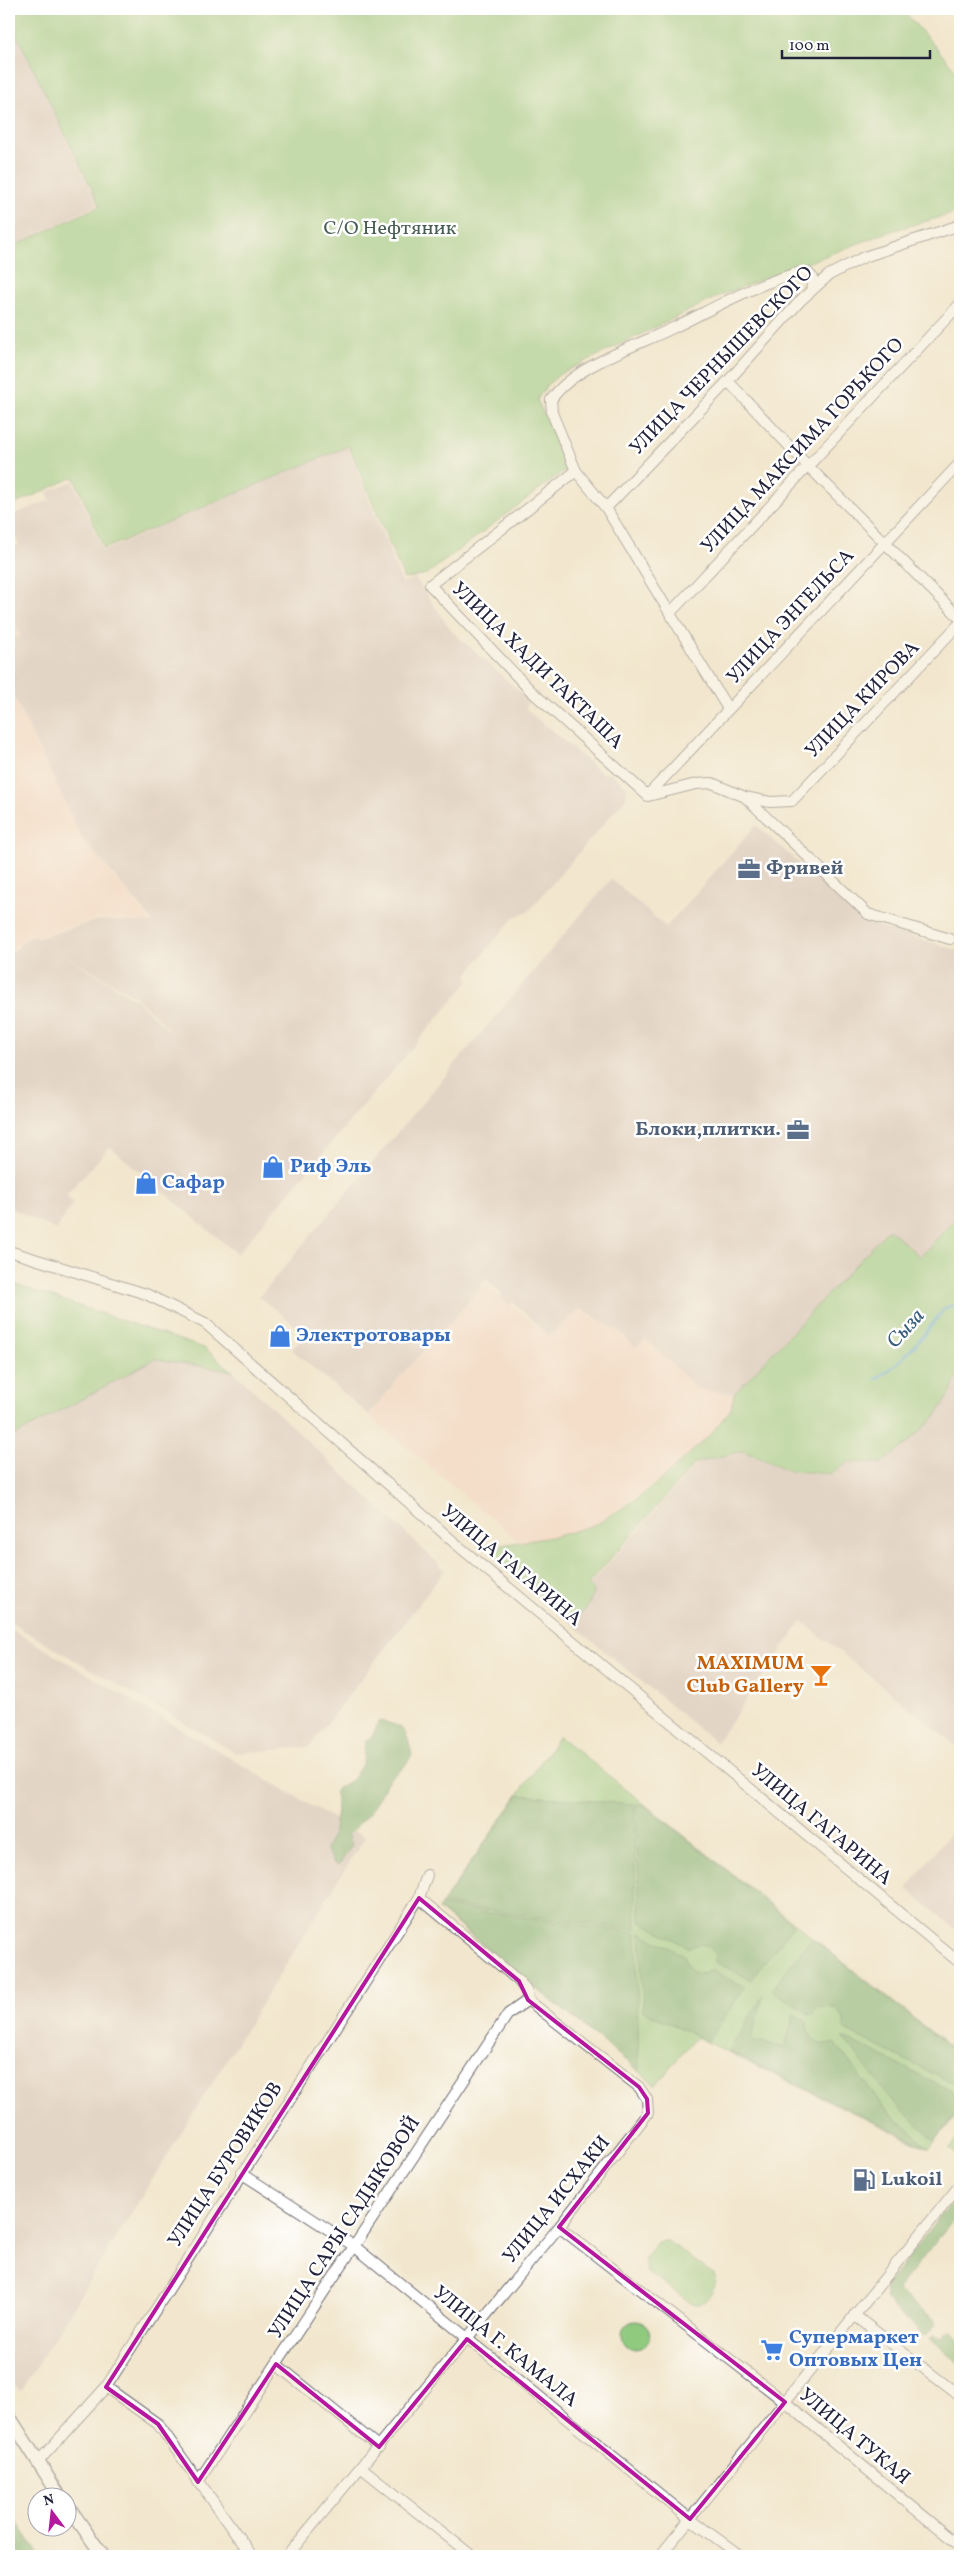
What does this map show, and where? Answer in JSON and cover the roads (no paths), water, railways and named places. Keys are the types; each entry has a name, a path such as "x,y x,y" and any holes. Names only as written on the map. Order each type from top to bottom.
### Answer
{"main road":[{"path":"9,2416 36,2463 54,2488"},
{"path":"78,2520 103,2556"}],"street":[{"name":"УЛИЦА ЧЕРНЫШЕВСКОГО","path":"606,508 829,274 858,259 960,225"},
{"path":"728,709 671,612 606,508 576,471 550,407 551,400 562,387 602,361 746,292 801,272 811,274 811,291"},
{"name":"УЛИЦА МАКСИМА ГОРЬКОГО","path":"671,612 960,304"},
{"path":"728,381 808,466 960,618"},
{"name":"УЛИЦА ЭНГЕЛЬСА","path":"648,796 960,464"},
{"name":"УЛИЦА ХАДИ ТАКТАША","path":"576,471 430,585 530,690 648,796"},
{"name":"УЛИЦА КИРОВА","path":"745,797 770,802 792,801 960,623"},
{"path":"648,796 696,784 712,784 745,797 868,914 950,939"},
{"name":"УЛИЦА ГАГАРИНА","path":"9,1251 146,1294 205,1322 456,1544 960,1963"},
{"name":"УЛИЦА БУРОВИКОВ","path":"36,2463 106,2387 241,2173 419,1898 426,1875"},
{"name":"УЛИЦА ИСХАКИ","path":"288,2556 559,2227 648,2113 648,2105 639,2087 528,2000 528,1992 519,1981 419,1898"},
{"name":"УЛИЦА САРЫ САДЫКОВОЙ","path":"198,2482 508,2014 528,2000"},
{"name":"УЛИЦА Г. КАМАЛА","path":"241,2173 354,2246 690,2519 740,2556"},
{"path":"660,2556 960,2185"},
{"name":"УЛИЦА ТУКАЯ","path":"559,2227 784,2402 960,2546"},
{"path":"854,2315 960,2396"},
{"path":"276,2364 379,2447"},
{"path":"106,2387 158,2424 252,2556"},
{"path":"362,2468 472,2556"}],"waterway":[{"name":"Сыза","path":"876,1379 905,1356 944,1309 950,1306 960,1307"}],"place":[{"name":"Фривей","path":"749,869"},
{"name":"Блоки,плитки.","path":"798,1130"},
{"name":"Риф Эль","path":"273,1167"},
{"name":"Сафар","path":"146,1183"},
{"name":"Электротовары","path":"280,1336"},
{"name":"MAXIMUM Club Gallery","path":"821,1675"},
{"name":"Lukoil","path":"864,2180"},
{"name":"Супермаркет Оптовых Цен","path":"772,2350"}],"park label":[{"name":"С/О Нефтяник","path":"390,229"}]}
